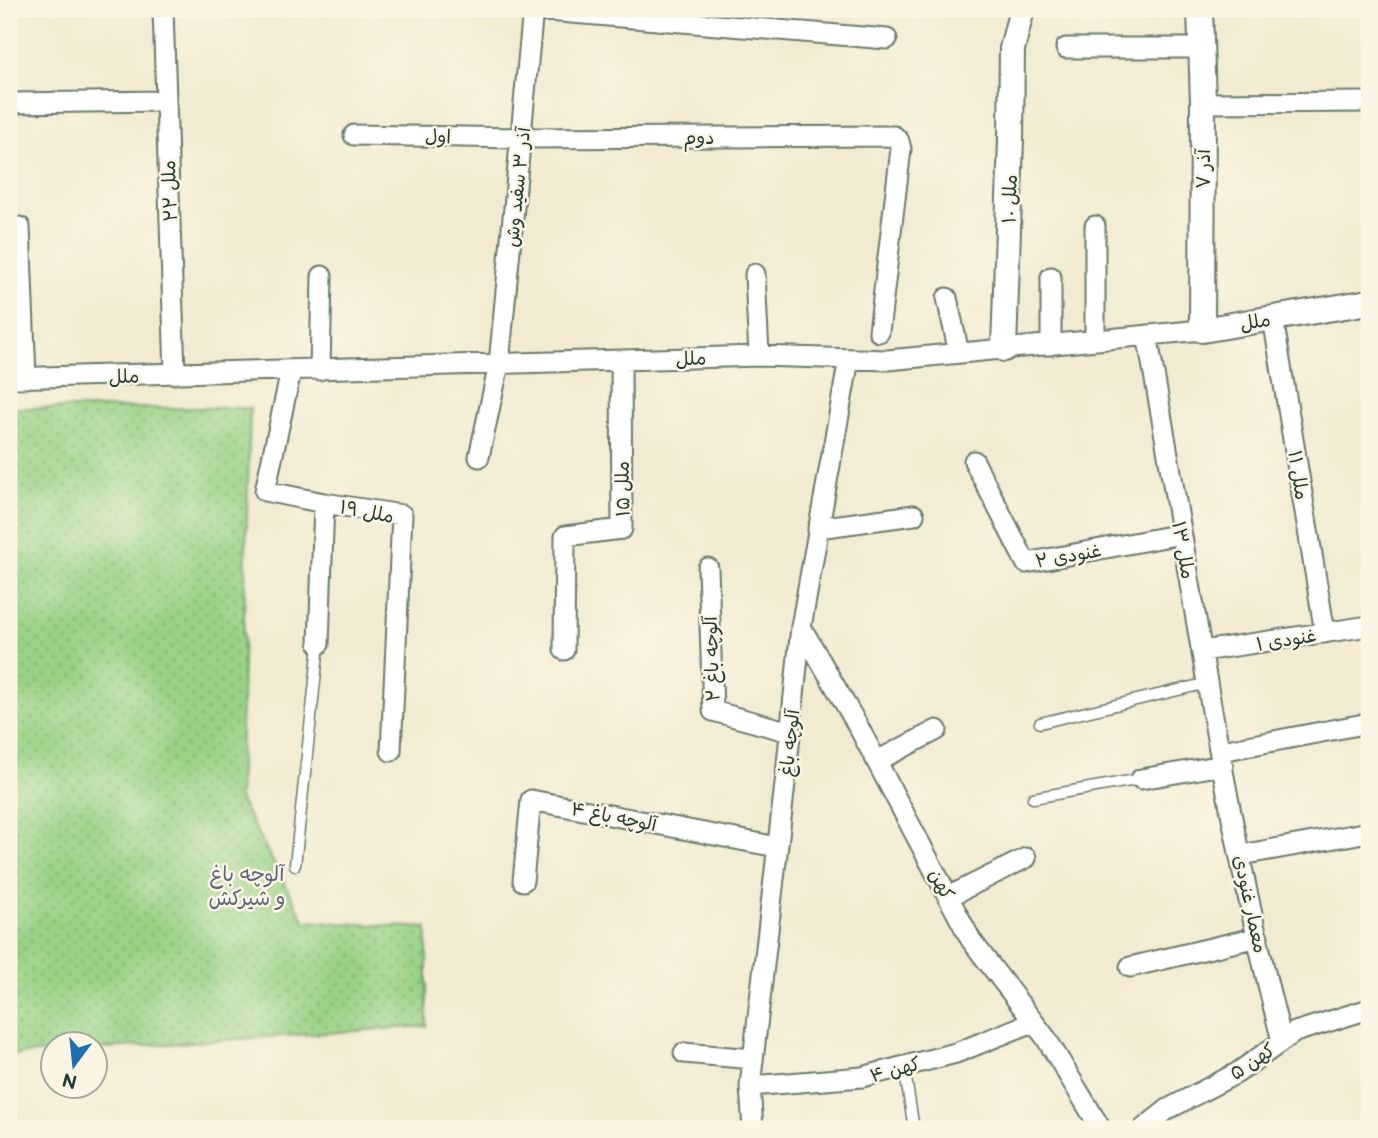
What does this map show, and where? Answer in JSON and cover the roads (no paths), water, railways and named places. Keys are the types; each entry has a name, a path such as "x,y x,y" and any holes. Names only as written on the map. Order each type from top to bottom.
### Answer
{"street":[{"name":"۲۲ ملل","path":"163,9 175,374"},
{"path":"523,9 887,39"},
{"name":"آذر ۳ سفید وش","path":"479,457 499,364 533,9"},
{"name":"۱۰ ملل","path":"1004,349 1012,139 1012,49 1022,9"},
{"name":"آذر ۷","path":"1200,9 1203,103 1202,330"},
{"path":"1066,48 1202,48"},
{"path":"9,103 166,101"},
{"path":"1203,103 1369,102"},
{"name":"اول","path":"354,135 522,138"},
{"name":"دوم","path":"522,138 894,136 901,149 879,332"},
{"path":"1095,226 1095,340"},
{"path":"17,378 20,227"},
{"path":"755,274 759,356"},
{"path":"320,370 322,276"},
{"path":"1051,277 1051,345"},
{"path":"947,298 959,353"},
{"name":"ملل","path":"17,378 759,356 888,360 1202,330 1369,302"},
{"name":"۱۱ ملل","path":"1273,318 1325,633"},
{"name":"ملل ۱۳","path":"1147,335 1222,758"},
{"name":"آلوچه باغ","path":"753,1129 750,1086 801,627 849,359"},
{"name":"ملل ۱۵","path":"564,650 565,536 622,529 621,360"},
{"name":"ملل ۱۹","path":"292,371 265,491 402,515 391,751"},
{"name":"۲ غنودی","path":"974,461 1026,563 1181,534"},
{"path":"319,644 324,503"},
{"path":"818,528 914,515"},
{"name":"۲ آلوچه باغ","path":"708,568 713,711 790,732"},
{"name":"۱ غنودی","path":"1202,652 1369,626"},
{"name":"کهن","path":"801,627 877,761 971,940 1046,1038 1101,1129"},
{"path":"1141,779 1369,723"},
{"path":"877,761 937,730"},
{"name":"معمار غنودی","path":"1222,758 1282,1041"},
{"name":"۴ آلوچه باغ","path":"523,881 531,800 777,847"},
{"path":"1241,855 1369,832"},
{"path":"948,897 1026,858"},
{"path":"1130,967 1258,937"},
{"name":"۵ کهن","path":"1143,1129 1168,1109 1237,1073 1295,1032 1369,1009"},
{"name":"۴ کهن","path":"750,1086 862,1077 956,1053 1033,1022"},
{"path":"684,1053 753,1059"}],"lane":[{"path":"295,865 319,644"},
{"path":"1040,723 1208,683"},
{"path":"1033,798 1141,779"},
{"path":"904,1066 914,1129"}],"district":[{"name":"آلوچه باغ و شیرکش","path":"247,886"}]}
